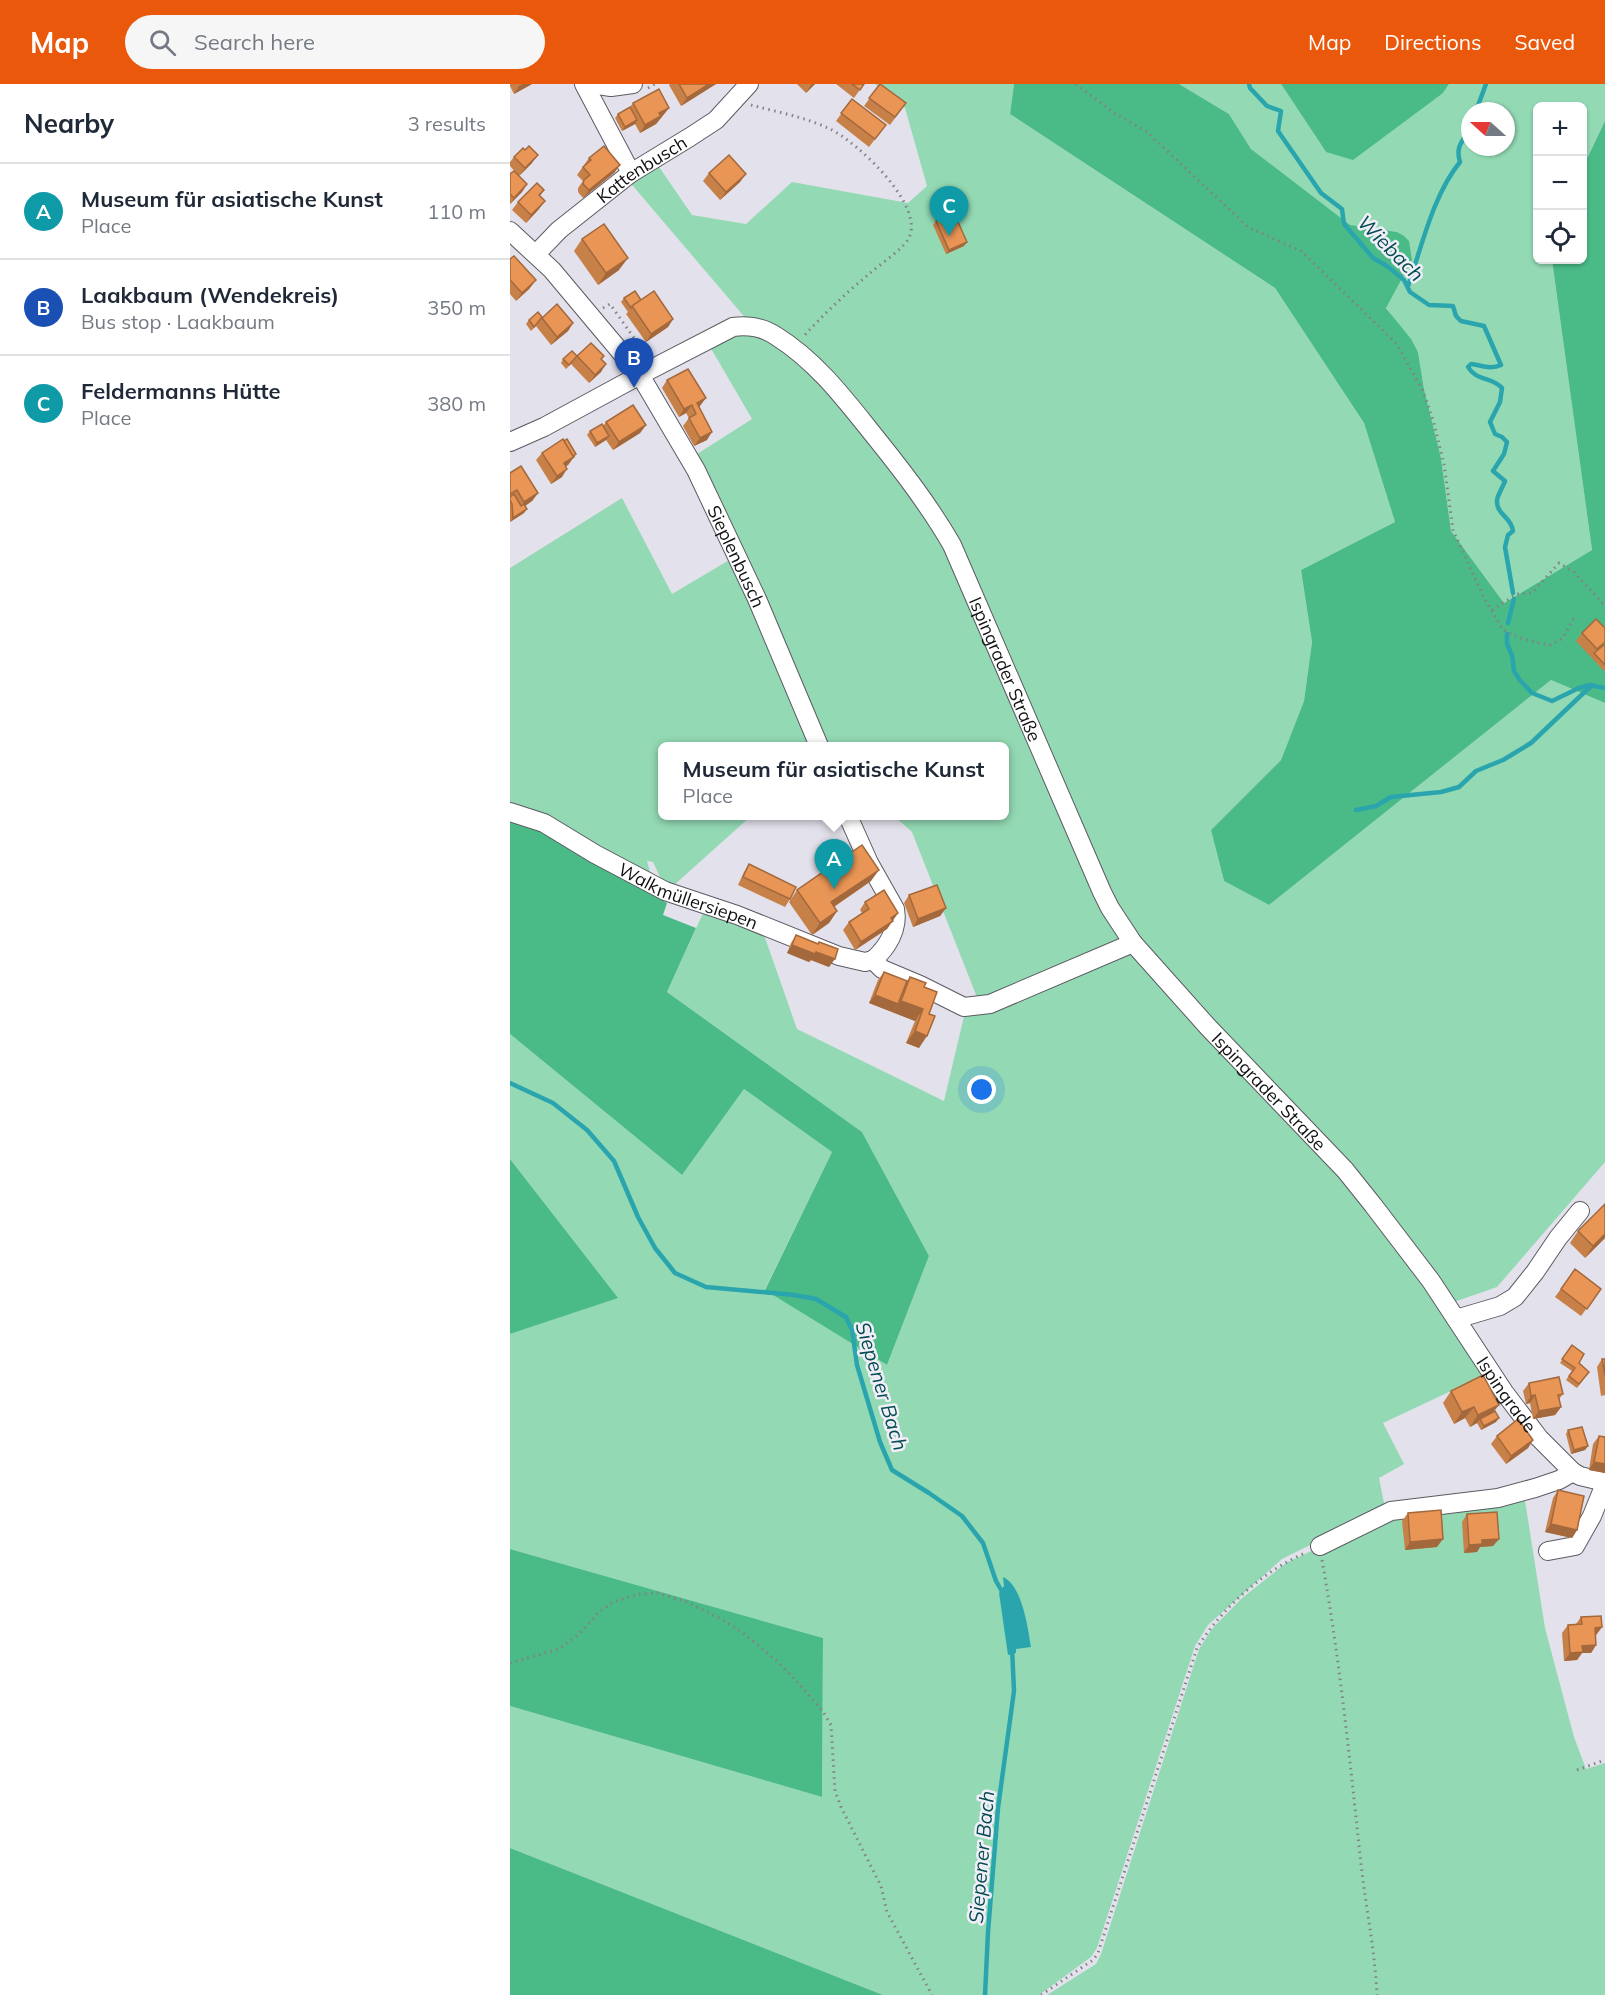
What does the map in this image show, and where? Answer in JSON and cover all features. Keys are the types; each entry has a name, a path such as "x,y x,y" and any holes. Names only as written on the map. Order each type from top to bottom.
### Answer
{"street":[{"path":"584,84 631,173"},
{"path":"591,84 611,87 633,84"},
{"name":"Kattenbusch","path":"536,254 559,230 631,173 716,120 749,84"},
{"path":"510,231 536,254 588,310 639,375"},
{"name":"Ispingrader Straße","path":"510,442 544,427 733,327 746,325 775,335 816,367 844,398 919,492 952,544 1102,892 1133,943 1208,1027 1345,1170 1431,1281"},
{"name":"Sieplenbusch","path":"639,375 696,470 757,599 817,742"},
{"name":"Walkmüllersiepen","path":"510,812 544,823 595,854 665,891 726,910 839,956 865,962 873,960"},
{"path":"850,820 863,851 896,909 897,915 889,940 873,960 882,969 964,1007 990,1004 1133,943"},
{"path":"1456,1319 1500,1306 1515,1297 1580,1210"},
{"name":"Ispingrade","path":"1431,1281 1539,1438 1573,1472 1605,1483"},
{"path":"1320,1546 1391,1511 1507,1497 1559,1480 1573,1472"},
{"path":"1548,1551 1575,1546 1592,1516 1605,1483"}],"path":[{"path":"1076,84 1114,113 1146,131 1248,227 1301,250 1397,344 1423,391 1439,439 1453,530 1484,598 1503,630 1517,637 1551,645 1563,638 1575,616"},
{"path":"735,101 816,123 833,130 855,146 891,183 911,219 912,229 907,241 854,287 812,327 793,349"},
{"path":"598,311 610,304 634,338 644,347 655,352"},
{"path":"1492,610 1517,594 1532,593 1559,563 1574,572 1605,606"},
{"path":"1041,1995 1094,1960 1098,1953 1197,1648 1210,1628 1239,1598 1285,1562 1320,1546 1335,1635 1376,1967 1377,1995"},
{"path":"510,1663 559,1649 579,1634 597,1614 614,1602 639,1594 658,1593 687,1602 743,1633 777,1661 800,1685 822,1710 831,1725 835,1791 881,1886 887,1912 932,1995"},
{"path":"1577,1770 1605,1760"}],"green space":[{"path":"875,84 1014,84 1010,114 1275,288 1364,423 1395,522 1301,570 1312,642 1304,701 1281,760 1211,830 1224,881 1269,905 1551,680 1605,703 1605,1162 1497,1287 1451,1303 1112,907 955,545 847,396 748,321 627,179 655,161 692,215 746,224 792,182 908,203 927,186 905,108"},
{"path":"1014,84 1179,84 1229,114 1251,149 1350,225 1397,232 1404,236 1409,241 1412,260 1386,308 1411,339 1418,352 1424,389 1441,458 1451,531 1504,603 1592,550 1553,264 1587,264 1587,159 1605,121 1605,703 1551,680 1269,905 1224,881 1211,830 1281,760 1304,701 1312,642 1301,570 1395,522 1364,423 1275,288 1010,114"},
{"path":"1179,84 1281,84 1326,152 1443,93 1449,84 1605,84 1605,121 1587,159 1587,102 1533,102 1533,264 1553,264 1592,550 1504,603 1451,531 1441,458 1424,389 1418,352 1386,307 1412,260 1397,232 1350,226 1251,149 1229,114"},
{"path":"1281,84 1449,84 1443,93 1353,160 1326,152"},
{"path":"737,332 757,333 813,370 921,499 1129,941 978,1000 912,832 898,820 1009,820 1009,742 821,742 694,456 752,419 709,345"},
{"path":"622,498 672,594 736,556 808,742 658,742 658,820 747,820 673,886 661,879 653,862 647,861 652,879 510,808 510,568"},
{"path":"510,815 524,819 667,903 663,915 696,928 667,992 862,1132 929,1256 887,1365 765,1290 832,1152 744,1089 682,1175 510,1034"},
{"path":"704,911 763,932 797,1029 944,1101 965,1012 1133,947 1382,1221 1483,1376 1383,1423 1404,1464 1379,1478 1385,1508 1282,1559 1208,1625 1195,1646 1097,1948 1091,1957 1039,1995 883,1995 510,1848 510,1706 822,1797 823,1638 510,1549 510,1334 617,1298 510,1159 510,1034 682,1175 744,1089 832,1152 765,1289 887,1365 929,1256 862,1132 667,992"},
{"path":"510,1159 618,1298 510,1334"},
{"path":"1524,1494 1545,1628 1574,1737 1586,1769 1605,1763 1605,1995 1047,1995 1096,1964 1101,1954 1199,1649 1212,1629 1241,1599 1286,1563 1391,1513"},
{"path":"510,1549 823,1638 822,1797 510,1706"},
{"path":"510,1848 883,1995 510,1995"}],"water":[{"path":"1003,1577 1010,1582 1019,1598 1026,1619 1031,1647 1016,1649 1016,1653 1008,1655 999,1593 1004,1586"}],"building":[{"path":"679,84 709,84 687,98"},
{"path":"852,84 864,84 860,90"},
{"path":"880,84 906,103 895,117 869,98"},
{"path":"659,89 669,108 659,113 661,116 645,125 633,103"},
{"path":"852,99 886,125 875,139 841,113"},
{"path":"630,107 637,120 625,127 618,114"},
{"path":"529,146 538,155 525,168 514,157 523,148 525,150"},
{"path":"604,146 620,165 589,190 583,184 590,175 583,167 591,160 589,158"},
{"path":"729,155 746,174 726,192 709,173"},
{"path":"514,171 527,184 514,198 510,194 510,174"},
{"path":"537,183 544,190 539,195 545,201 531,215 518,202"},
{"path":"954,213 967,242 949,250 936,221"},
{"path":"604,224 628,258 606,273 582,239"},
{"path":"514,256 536,280 522,293 510,281 510,259"},
{"path":"635,291 641,300 631,308 624,298"},
{"path":"654,291 673,319 651,334 632,306"},
{"path":"557,304 573,323 557,337 542,318"},
{"path":"538,312 542,317 534,327 529,320"},
{"path":"591,343 604,356 601,359 606,364 595,375 577,356"},
{"path":"572,351 577,356 569,365 563,359"},
{"path":"688,369 706,398 697,403 712,432 700,438 689,418 696,414 692,405 684,409 667,380"},
{"path":"633,405 646,425 619,442 606,422"},
{"path":"602,424 609,436 597,443 590,431"},
{"path":"563,439 574,457 564,463 567,469 557,476 542,453"},
{"path":"567,439 576,454 573,456 564,441"},
{"path":"521,466 538,493 524,502 517,490 510,494 510,473"},
{"path":"514,494 521,506 524,504 527,509 513,518 510,497"},
{"path":"1596,619 1605,628 1605,642 1597,649 1582,633"},
{"path":"1605,646 1605,665 1594,653"},
{"path":"862,845 879,870 831,902 837,911 820,923 797,890"},
{"path":"749,864 796,887 790,899 743,877"},
{"path":"937,885 946,908 918,919 909,895"},
{"path":"884,890 898,913 891,918 893,921 861,942 849,922 869,909 865,902"},
{"path":"796,935 838,949 835,959 792,945"},
{"path":"884,972 907,981 898,1004 875,995"},
{"path":"910,977 926,983 924,987 937,992 929,1014 935,1016 927,1036 915,1031 923,1009 901,1001"},
{"path":"1605,1204 1605,1234 1593,1246 1578,1231"},
{"path":"1575,1269 1601,1289 1587,1309 1561,1289"},
{"path":"1572,1345 1584,1354 1579,1363 1589,1372 1579,1384 1569,1376 1575,1368 1562,1359"},
{"path":"1602,1359 1605,1359 1605,1375"},
{"path":"1483,1375 1499,1405 1478,1415 1474,1407 1462,1412 1451,1391"},
{"path":"1559,1377 1563,1394 1558,1395 1561,1407 1539,1411 1535,1395 1531,1396 1529,1383"},
{"path":"1495,1411 1499,1418 1484,1426 1480,1419"},
{"path":"1518,1419 1533,1440 1511,1456 1497,1436"},
{"path":"1582,1427 1588,1446 1574,1450 1568,1430"},
{"path":"1599,1436 1605,1437 1605,1464 1594,1462"},
{"path":"1558,1490 1584,1496 1577,1530 1551,1524"},
{"path":"1441,1510 1443,1539 1410,1542 1408,1513"},
{"path":"1497,1512 1499,1539 1482,1540 1482,1544 1469,1545 1467,1514"},
{"path":"1601,1616 1602,1627 1595,1628 1596,1645 1582,1646 1583,1652 1570,1653 1568,1625 1582,1624 1581,1617"}],"waterway":[{"name":"Wiebach","path":"1249,84 1267,106 1281,111 1278,131 1321,193 1342,209 1344,224 1373,258 1404,280 1410,292 1429,305 1453,306 1456,316 1461,321 1484,326 1501,365 1489,367 1471,364 1468,367 1475,375 1494,382 1502,388 1500,402 1490,422 1495,434 1507,442 1504,454 1493,471 1505,481 1497,505 1510,522 1513,531 1508,535 1505,547 1513,593"},
{"path":"1479,102 1486,84"},
{"path":"1408,286 1435,205 1460,162 1458,152 1461,143"},
{"name":"Wiebach","path":"1508,623 1514,599"},
{"name":"Wiebach","path":"1507,634 1507,644 1512,655 1514,671 1532,693 1552,701 1589,685 1605,688"},
{"path":"1356,810 1376,806 1391,797 1441,792 1459,787 1476,771 1503,760 1531,743 1592,685"},
{"name":"Siepener Bach","path":"510,1083 553,1103 587,1130 614,1161 638,1217 655,1248 675,1273 706,1287 816,1299 846,1317 852,1330 857,1365 880,1442 892,1470 962,1516 983,1543 996,1581 1004,1595"},
{"name":"Siepener Bach","path":"985,1995 998,1808 1014,1691 1012,1648"}],"place":[{"name":"Feldermanns Hütte","path":"949,236"},
{"name":"Laakbaum (Wendekreis)","path":"634,388"},
{"name":"Museum für asiatische Kunst","path":"834,889"}]}
